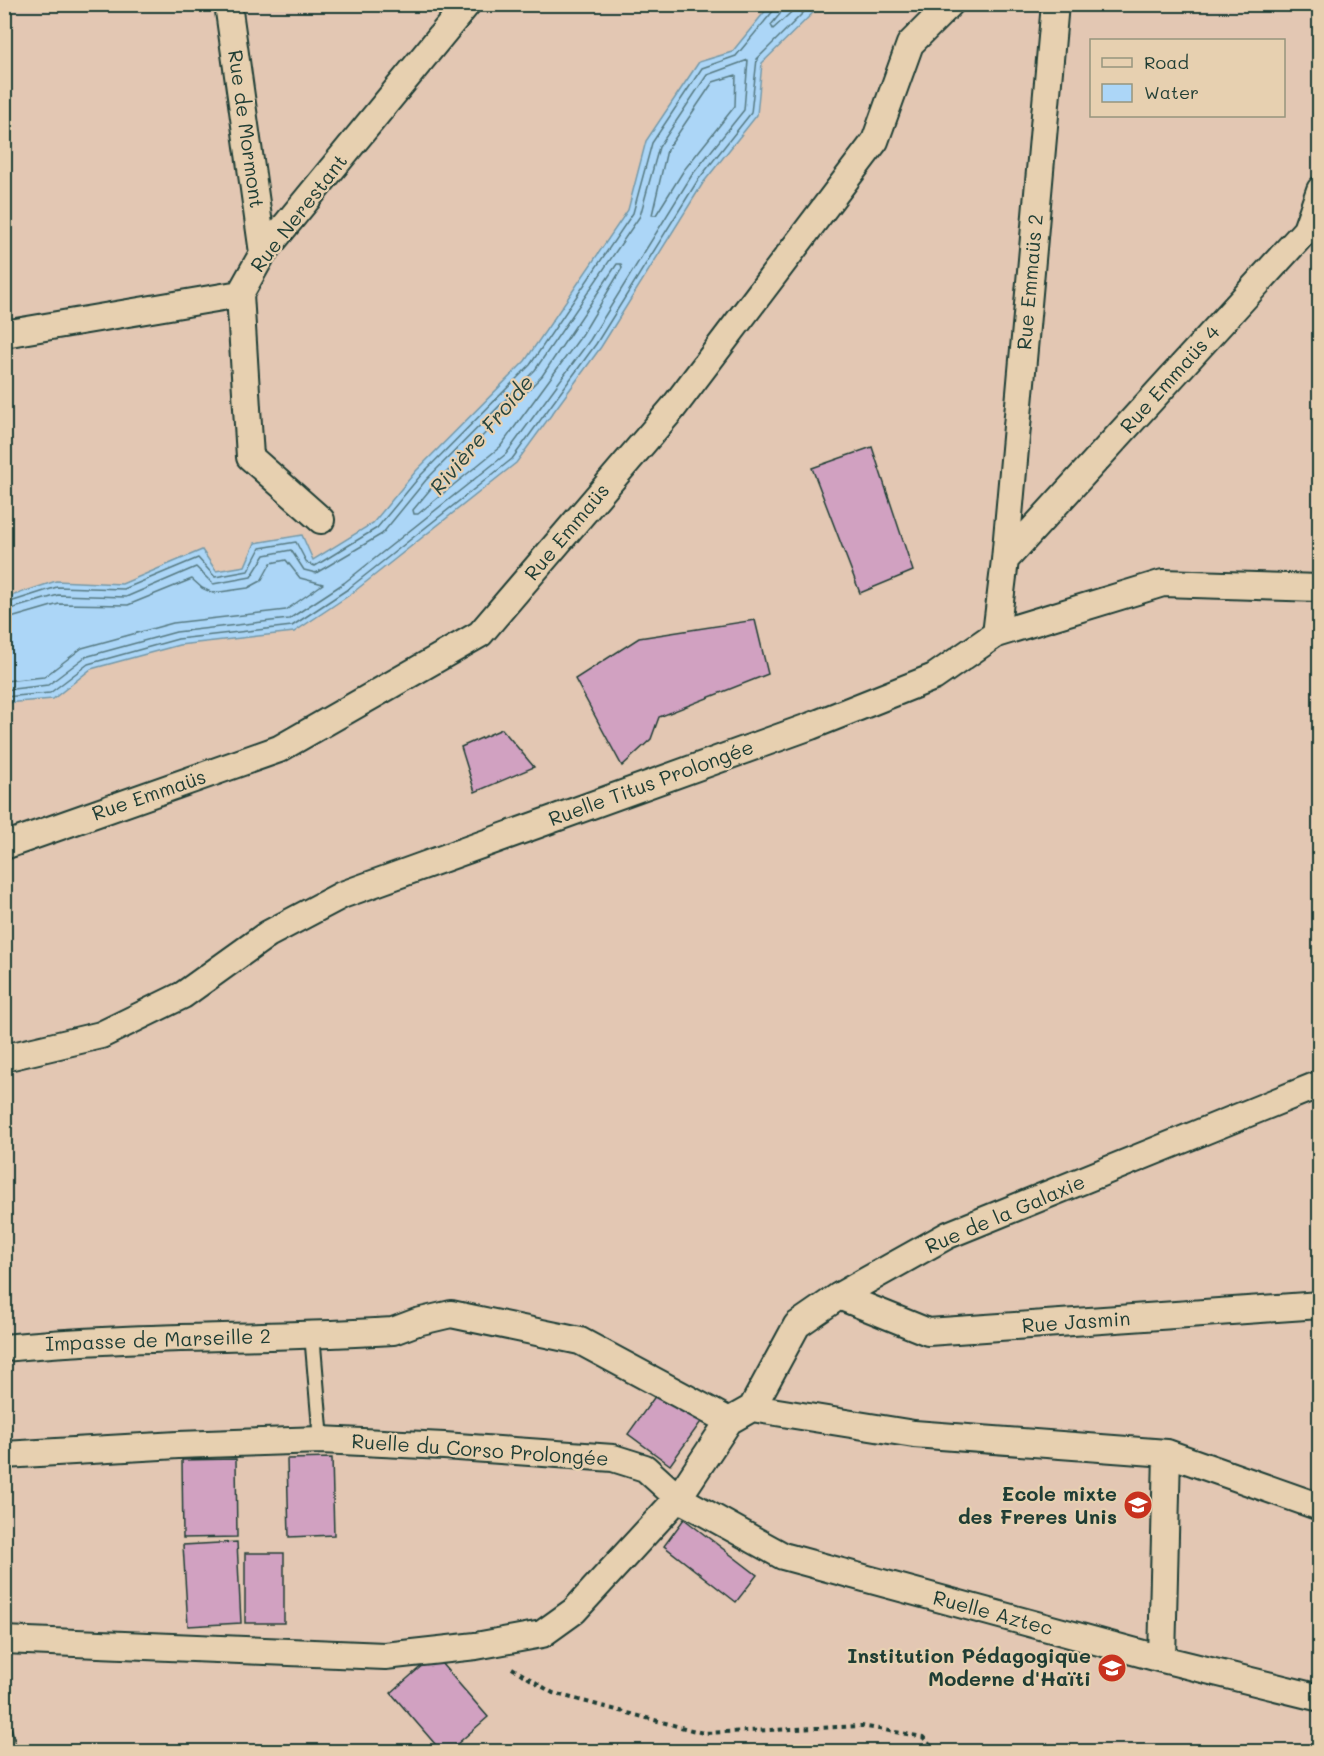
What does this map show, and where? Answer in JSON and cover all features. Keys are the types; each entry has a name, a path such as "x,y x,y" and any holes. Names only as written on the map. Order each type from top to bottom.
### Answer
{"street":[{"name":"Rue de Mormont","path":"228,4 263,253"},
{"name":"Rue Nerestant","path":"4,334 240,294 263,253 467,4"},
{"name":"Rue Emmaüs","path":"4,846 279,749 480,634 673,408 875,141 910,44 950,4"},
{"name":"Rue Emmaüs 2","path":"996,634 1005,560 1055,4"},
{"name":"Rue Emmaüs 4","path":"1005,560 1313,230 1320,190"},
{"path":"240,294 250,457 321,520"},
{"name":"Ruelle Titus Prolongée","path":"4,1058 101,1035 183,995 268,934 342,895 811,726 934,677 996,634 1163,583 1320,588"},
{"name":"Rue de la Galaxie","path":"752,1408 797,1325 839,1296 948,1235 1320,1084"},
{"name":"Rue Jasmin","path":"839,1296 928,1332 1320,1305"},
{"name":"Impasse de Marseille 2","path":"4,1348 86,1340 393,1331 417,1322 451,1314 580,1341 729,1421"},
{"path":"4,1640 385,1656 476,1646 542,1634 574,1611 678,1498 729,1421 752,1408 914,1434 1167,1453 1320,1507"},
{"name":"Ruelle du Corso Prolongée","path":"4,1455 178,1444 321,1440 613,1458 645,1468 678,1498"},
{"path":"1162,1659 1167,1453"},
{"name":"Ruelle Aztec","path":"678,1498 783,1556 1162,1659 1320,1698"}],"lane":[{"path":"312,1334 321,1440"},
{"path":"4,1732 9,1752"}],"path":[{"path":"476,1646 553,1693 703,1733 862,1726 922,1737 936,1752"}],"water":[{"name":"Rivière Froide","path":"771,4 821,5 762,63 757,115 703,183 601,347 516,463 351,594 294,632 179,645 91,669 53,699 5,703 5,598 56,581 122,584 202,550 216,571 245,566 255,543 302,535 313,560 373,523 416,471 525,361 628,210 646,141 699,62 732,52"}],"building":[{"path":"872,447 913,571 860,593 812,468"},
{"path":"755,620 768,674 659,717 651,739 622,766 575,679 639,638"},
{"path":"502,729 534,767 475,792 461,747"},
{"path":"661,1388 703,1419 670,1465 628,1434"},
{"path":"332,1458 334,1535 289,1537 287,1459"},
{"path":"236,1459 237,1537 183,1538 182,1460"},
{"path":"684,1519 757,1575 736,1602 664,1546"},
{"path":"237,1542 241,1623 188,1626 183,1545"},
{"path":"245,1553 284,1553 284,1623 245,1623"},
{"path":"434,1655 488,1717 448,1752 442,1752 391,1693"}],"place":[{"name":"Ecole mixte des Freres Unis","path":"1138,1505"},
{"name":"Institution Pédagogique Moderne d'Haïti","path":"1112,1668"}]}
